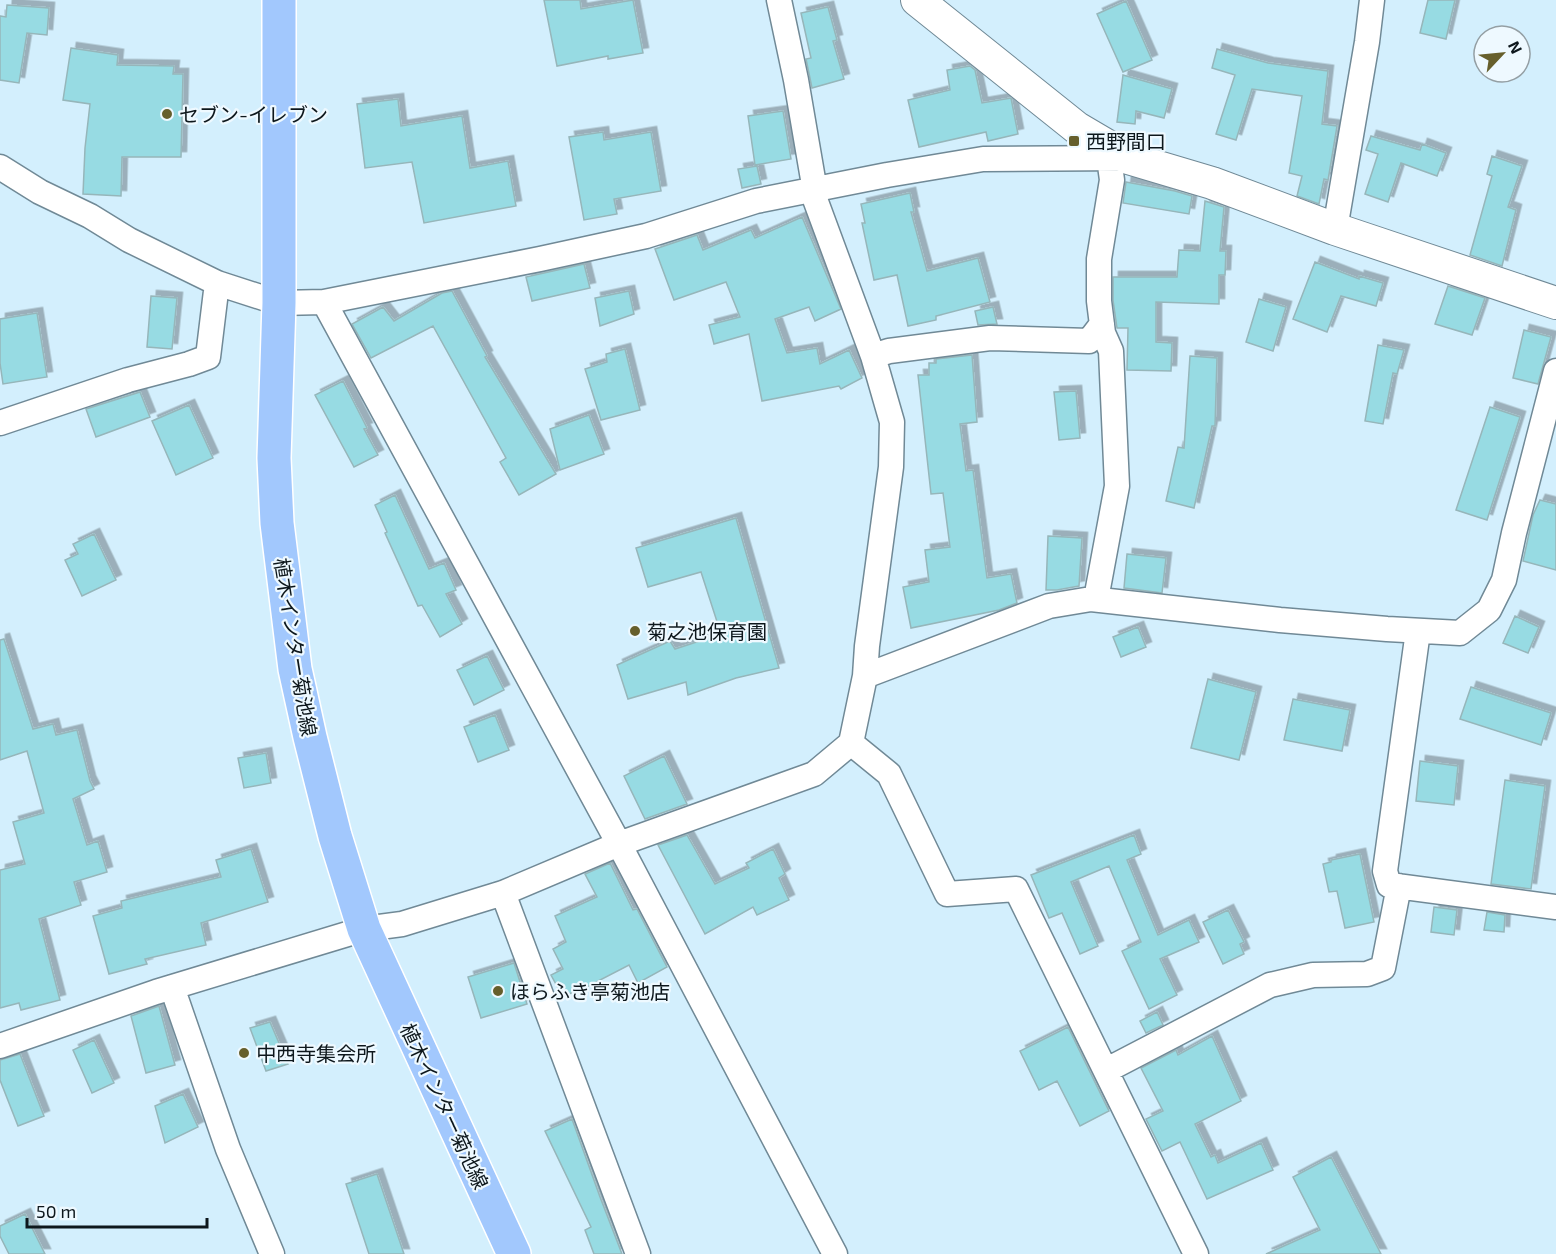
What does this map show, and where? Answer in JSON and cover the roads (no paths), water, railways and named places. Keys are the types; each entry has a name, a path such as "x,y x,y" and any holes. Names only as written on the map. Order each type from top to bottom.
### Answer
{"main road":[{"name":"植木インター菊池線","path":"279,0 279,303 274,458 278,523 295,669 335,836 364,929 514,1254"}],"street":[{"path":"0,1046 172,987 364,929 402,924 503,893 619,844 814,774 851,743 865,676 891,467 892,422 873,356 812,191 814,185 796,80 779,0"},
{"path":"917,0 1118,158"},
{"path":"1335,229 1372,0"},
{"path":"1096,599 1118,486 1111,351 1103,333 1099,302 1099,259 1112,180 1118,158"},
{"path":"0,167 40,192 90,216 129,240 217,283 279,303 324,302 540,260 646,236 756,201 887,175 983,159 1118,158 1212,183 1335,229 1556,303"},
{"path":"0,423 128,380 208,357 217,283"},
{"path":"324,302 619,844 835,1254"},
{"path":"873,356 889,351 990,338 1089,341 1102,324"},
{"path":"865,676 1049,606 1096,599 1280,620 1460,633 1489,610 1504,580 1556,371"},
{"path":"1418,631 1385,871 1389,885 1556,907"},
{"path":"851,743 889,774 947,894 1016,889 1196,1254"},
{"path":"1107,1070 1270,985 1313,975 1367,974 1383,968 1399,886"},
{"path":"503,893 638,1254"},
{"path":"172,987 228,1149 271,1254"}],"place":[{"name":"セブン-イレブン","path":"167,114"},
{"name":"西野間口","path":"1074,141"},
{"name":"菊之池保育園","path":"635,631"},
{"name":"ほらふき亭菊池店","path":"498,991"},
{"name":"中西寺集会所","path":"244,1053"}]}
